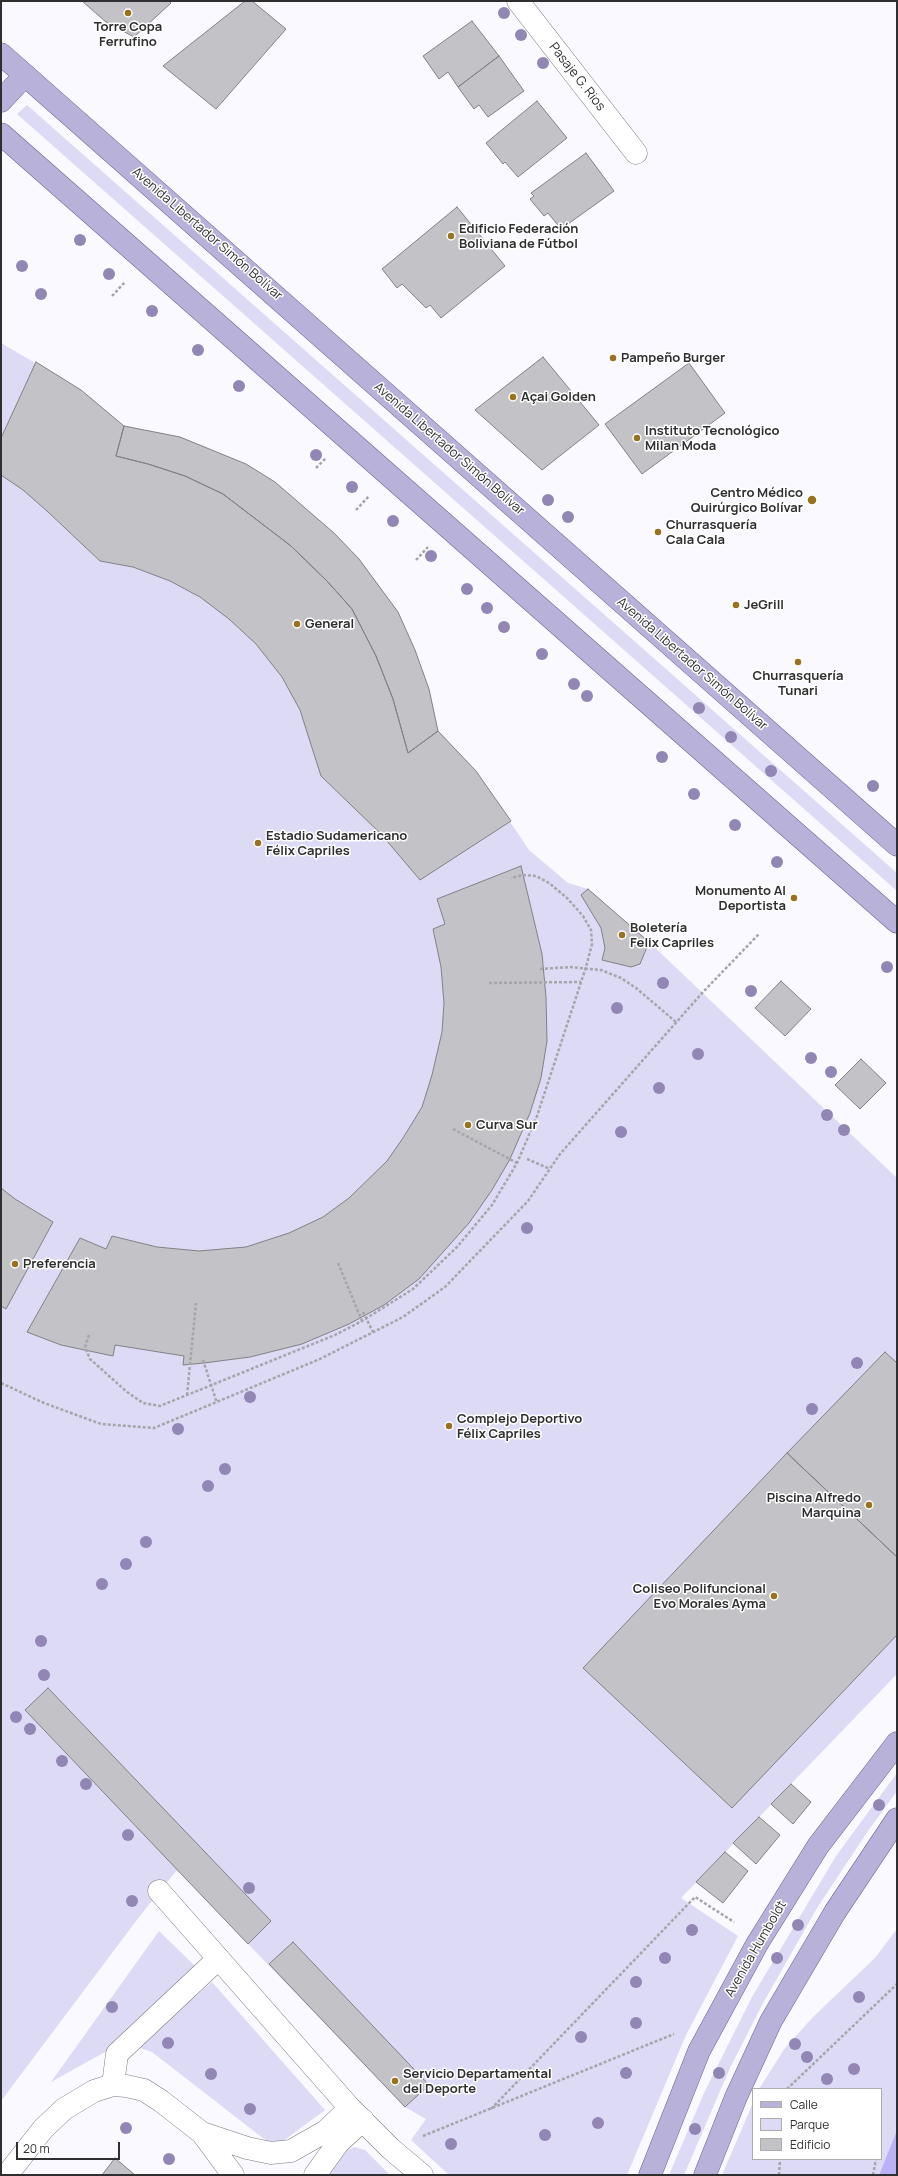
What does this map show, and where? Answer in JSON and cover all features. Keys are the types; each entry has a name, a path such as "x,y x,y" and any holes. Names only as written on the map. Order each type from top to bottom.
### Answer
{"main road":[{"name":"Avenida Libertador Simón Bolívar","path":"1,54 897,845"},
{"path":"1,101 25,75"},
{"path":"1,134 897,922"},
{"name":"Avenida Humboldt","path":"650,2175 699,2051 757,1944 818,1846 897,1743"},
{"path":"705,2175 736,2097 771,2021 835,1912 897,1819"}],"street":[{"name":"Pasaje G. Rios","path":"518,1 636,153"},
{"path":"159,1891 357,2114 391,2149 422,2175"},
{"path":"113,2085 117,2054 218,1959"},
{"path":"7,2175 43,2129 64,2108 94,2091 113,2085 144,2090 161,2101 202,2133 233,2175"},
{"path":"202,2133 265,2152 291,2151 357,2114"},
{"path":"315,2175 357,2114"}],"path":[{"path":"89,1335 85,1347 90,1359 127,1392 143,1403 160,1406 283,1354 335,1335 413,1289 458,1247 492,1205 517,1163 537,1116 592,944 591,930 583,916 550,882 536,876 523,875 511,878"},
{"path":"1,1383 44,1404 101,1424 154,1428 218,1403 320,1359 403,1317 445,1287 528,1201 560,1154 676,1022 759,934"},
{"path":"540,969 571,967 601,970 615,975 636,988 676,1022"},
{"path":"489,983 581,982"},
{"path":"453,1129 517,1163"},
{"path":"527,1159 550,1170"},
{"path":"338,1263 362,1320"},
{"path":"188,1395 196,1303"},
{"path":"363,1312 373,1332"},
{"path":"203,1360 218,1403"},
{"path":"491,2109 695,1897 734,1922"},
{"path":"788,2088 897,1984"},
{"path":"421,2137 674,2034"},
{"path":"779,2175 780,2160"},
{"path":"873,2175 876,2160"}],"green space":[{"path":"27,105 897,873 897,891 17,114"},
{"name":"Complejo Deportivo Félix Capriles","path":"1,343 81,390 124,426 180,437 246,464 275,482 334,533 359,559 398,612 415,650 429,689 438,731 476,771 529,850 568,883 588,889 649,942 897,1178 897,1674 681,1898 738,1936 686,2035 627,2175 449,2175 411,2140 426,2119 405,2107 177,1870 139,1917 1,2101"},
{"path":"897,1773 897,1791 868,1831 817,1908 762,2005 730,2068 684,2175 669,2175 704,2093 752,1997 836,1856"},
{"path":"897,1929 897,2130 880,2175 722,2175 752,2105 752,2160 882,2160 882,2088 760,2088 785,2048 814,2016 875,1958"},
{"path":"159,1931 196,1967 105,2052 51,2082"},
{"path":"212,1982 325,2110 283,2141 268,2142 152,2052 137,2047"},
{"path":"354,2147 365,2150 390,2175 326,2175 346,2151"}],"shaded area":[{"path":"897,2130 897,2175 880,2175 880,2173"}],"building":[{"name":"Torre Copa Ferrufino","path":"82,1 169,1 171,3 134,37 106,22"},
{"path":"245,1 252,1 286,29 216,109 163,66"},
{"path":"472,21 499,56 458,87 448,72 439,79 423,56"},
{"path":"499,56 524,91 488,117 479,105 474,109 458,87"},
{"path":"537,101 567,138 518,177 505,162 503,164 486,143"},
{"path":"586,153 614,191 561,229 548,213 544,216 530,199 534,196 531,193"},
{"name":"Edificio Federación Boliviana de Fútbol","path":"457,207 505,266 441,318 430,305 426,308 402,284 397,288 382,269"},
{"path":"543,357 599,425 542,470 475,410"},
{"name":"General","path":"36,362 81,390 124,426 116,456 148,464 185,476 223,494 291,546 327,581 352,609 376,656 393,699 408,753 438,731 476,771 511,821 420,880 381,834 321,776 300,710 282,677 256,644 229,619 200,597 170,581 133,567 100,561 23,490 1,475 1,438"},
{"name":"Instituto Tecnológico Milan Moda","path":"689,363 725,413 642,474 605,424"},
{"path":"124,426 180,437 246,464 275,482 334,533 359,559 398,612 415,650 429,689 438,731 408,753 393,699 376,656 352,609 327,581 291,546 223,494 185,476 148,464 116,456"},
{"name":"Curva Sur","path":"521,866 542,954 546,997 547,1041 541,1078 530,1113 510,1159 492,1190 469,1223 419,1279 384,1305 349,1324 302,1344 250,1357 183,1365 184,1356 115,1345 113,1356 61,1345 27,1332 80,1238 106,1249 112,1236 157,1247 199,1251 246,1247 289,1233 323,1217 349,1198 387,1161 403,1138 422,1107 432,1075 442,1032 444,1003 441,967 433,929 445,924 437,899"},
{"name":"Boletería Felix Capriles","path":"588,889 649,942 640,964 631,967 602,960 605,948 601,928 581,895"},
{"path":"781,981 811,1009 785,1036 755,1008"},
{"path":"861,1059 886,1083 860,1109 835,1085"},
{"name":"Preferencia","path":"1,1188 15,1199 53,1222 6,1309 1,1306"},
{"name":"Piscina Alfredo Marquina","path":"885,1352 897,1363 897,1557 787,1453"},
{"name":"Coliseo Polifuncional Evo Morales Ayma","path":"787,1453 897,1557 897,1635 732,1808 583,1668"},
{"path":"48,1688 271,1921 248,1944 25,1710"},
{"path":"791,1784 811,1802 793,1824 771,1804"},
{"path":"759,1817 780,1835 756,1864 733,1843"},
{"path":"725,1852 748,1871 723,1903 696,1882"},
{"path":"293,1942 429,2085 405,2107 269,1964"},
{"path":"115,2158 135,2175 102,2175"}],"place":[{"name":"Torre Copa Ferrufino","path":"128,13"},
{"name":"Edificio Federación Boliviana de Fútbol","path":"451,236"},
{"name":"Pampeño Burger","path":"613,358"},
{"name":"Açai Golden","path":"513,397"},
{"name":"Instituto Tecnológico Milan Moda","path":"637,438"},
{"name":"Centro Médico Quirúrgico Bolívar","path":"812,500"},
{"name":"Churrasquería Cala Cala","path":"658,532"},
{"name":"JeGrill","path":"736,605"},
{"name":"General","path":"297,624"},
{"name":"Churrasquería Tunari","path":"798,662"},
{"name":"Estadio Sudamericano Félix Capriles","path":"258,843"},
{"name":"Monumento Al Deportista","path":"794,898"},
{"name":"Boletería Felix Capriles","path":"622,935"},
{"name":"Curva Sur","path":"468,1125"},
{"name":"Preferencia","path":"15,1264"},
{"name":"Complejo Deportivo Félix Capriles","path":"449,1426"},
{"name":"Piscina Alfredo Marquina","path":"869,1505"},
{"name":"Coliseo Polifuncional Evo Morales Ayma","path":"774,1596"},
{"name":"Servicio Departamental del Deporte","path":"395,2081"}]}
